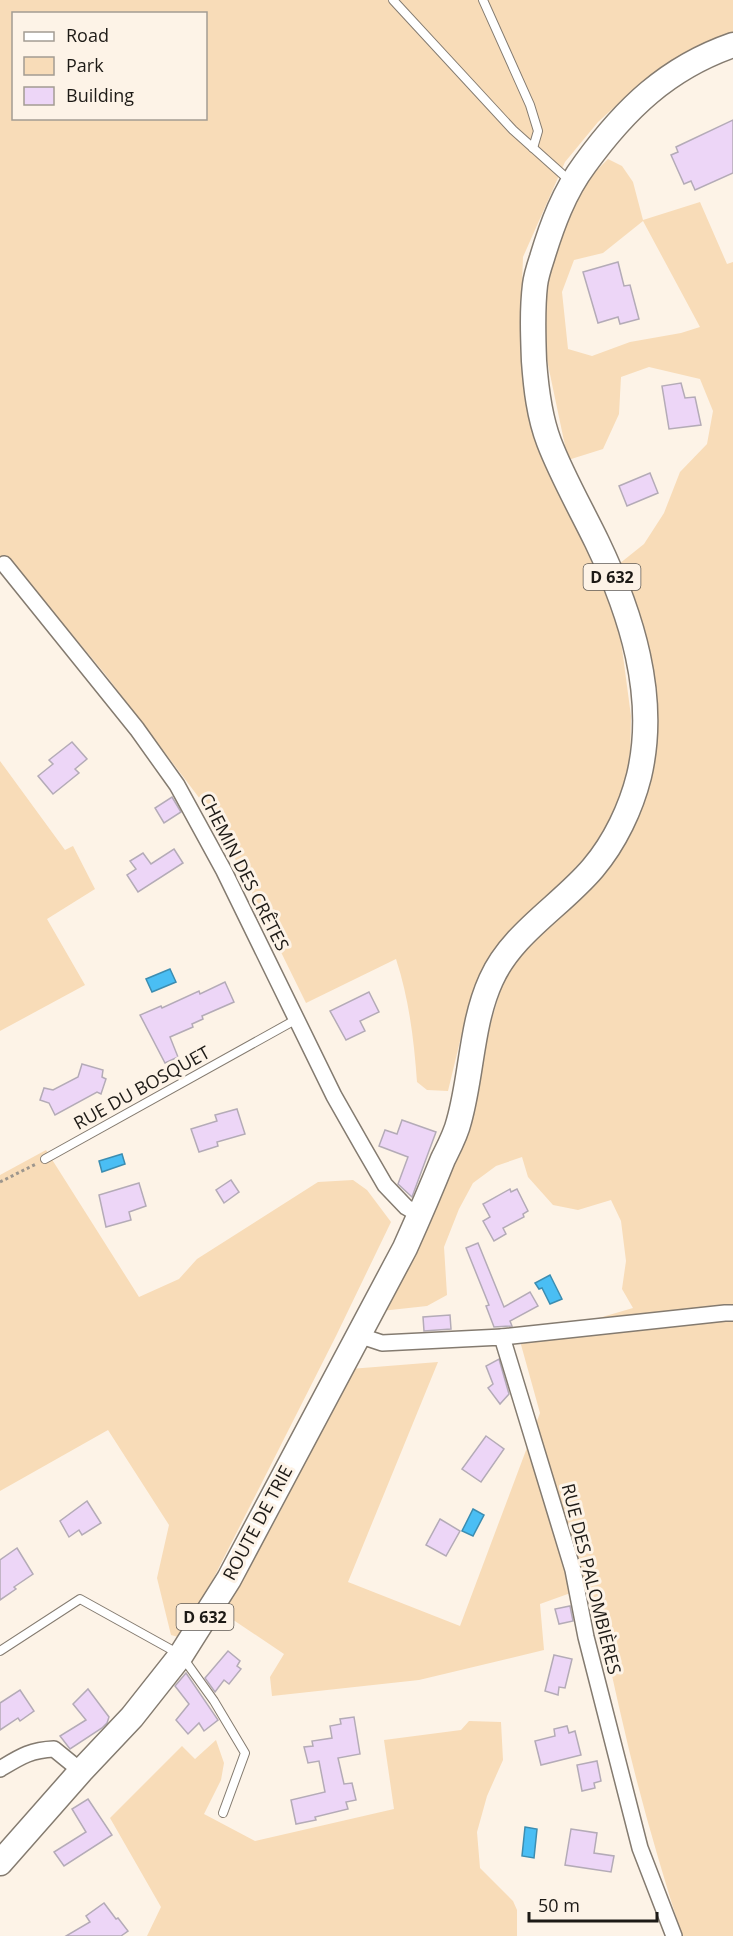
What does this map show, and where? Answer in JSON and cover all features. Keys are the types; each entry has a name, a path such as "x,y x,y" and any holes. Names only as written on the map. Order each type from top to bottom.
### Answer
{"main road":[{"name":"D 632","path":"358,1335 405,1248 459,1122 481,1005 492,977 511,948 593,868 613,840 627,812 639,775 644,736 644,694 635,643 624,603 548,440 538,405 533,332 535,281 550,231 572,182 628,110 663,80 716,51 733,45"},
{"name":"ROUTE DE TRIE","path":"0,1863 81,1771 132,1718 180,1655 229,1579 358,1335"}],"street":[{"name":"CHEMIN DES CRÊTES","path":"4,564 137,729 177,785 219,862 334,1096 385,1185 406,1207 420,1215"},
{"path":"358,1335 382,1343 502,1337 733,1313"},
{"name":"RUE DES PALOMBIÈRES","path":"502,1337 573,1570 586,1637 640,1848 674,1936"},
{"path":"0,1769 24,1754 54,1749 81,1771"}],"lane":[{"path":"393,0 505,122 572,182"},
{"path":"483,0 530,105 538,131 533,148"},
{"name":"RUE DU BOSQUET","path":"45,1159 297,1019"},
{"path":"0,1651 80,1599 180,1655 214,1701 245,1753 224,1813"}],"path":[{"path":"0,1182 45,1159"}],"green space":[{"path":"0,0 733,0 733,35 693,51 631,92 598,122 565,162 523,257 520,337 523,362 604,576 621,641 631,716 630,766 616,812 588,854 494,953 477,983 467,1012 448,1091 427,1090 417,1082 410,1020 396,959 306,1003 216,820 105,674 6,555 0,557"},
{"path":"608,159 622,166 633,182 643,220 700,202 727,264 733,262 733,1936 682,1936 636,1777 590,1586 540,1604 544,1650 419,1680 272,1696 270,1677 284,1654 223,1613 279,1514 350,1369 438,1362 348,1582 460,1626 540,1413 520,1341 633,1308 622,1289 626,1261 621,1221 611,1200 578,1210 553,1205 528,1177 522,1157 496,1166 473,1183 459,1209 444,1247 447,1295 427,1306 381,1311 478,1079 503,981 510,967 521,954 550,926 654,753 619,564 644,544 664,513 680,472 707,444 713,411 700,379 649,367 621,377 619,414 603,449 568,460 547,360 543,297 547,260 580,187","holes":["643,221 700,327 681,333 630,342 592,356 568,349 562,292 574,260 603,253"]},
{"path":"0,761 65,850 73,846 95,889 47,919 85,985 0,1031"},
{"path":"46,1150 139,1297 179,1279 197,1259 318,1182 353,1180 367,1190 391,1222 202,1601 178,1637 171,1635 157,1578 169,1525 108,1430 0,1491 0,1175"},
{"path":"469,1721 501,1722 503,1760 487,1796 477,1832 480,1868 513,1901 517,1910 517,1936 147,1936 161,1907 110,1818 182,1746 195,1759 216,1740 224,1763 221,1780 204,1814 255,1841 394,1809 384,1740 461,1730"}],"water":[{"path":"170,969 176,982 152,992 146,979"},
{"path":"122,1154 125,1164 102,1172 99,1161"},
{"path":"550,1275 562,1299 550,1304 542,1288 539,1289 535,1283"},
{"path":"473,1509 484,1515 473,1536 462,1531"},
{"path":"525,1827 537,1829 534,1858 522,1856"}],"building":[{"path":"733,120 733,173 695,190 691,181 684,184 671,155 678,152 676,147"},
{"path":"618,262 624,286 630,285 639,319 620,324 618,317 598,323 583,272"},
{"path":"681,383 685,398 695,397 701,425 669,429 662,386"},
{"path":"650,473 658,493 627,506 619,486"},
{"path":"72,742 87,759 75,769 79,773 53,794 38,776 53,764 49,760"},
{"path":"172,797 181,812 164,823 155,808"},
{"path":"174,849 183,863 138,892 127,875 136,869 130,861 143,853 151,864"},
{"path":"225,982 234,1002 202,1016 203,1019 192,1024 193,1027 170,1037 178,1057 165,1063 140,1015 161,1006 162,1008 199,991 200,994"},
{"path":"369,992 379,1012 360,1021 365,1031 346,1040 330,1011"},
{"path":"82,1064 103,1070 102,1077 106,1079 101,1094 97,1092 55,1115 49,1103 40,1100 44,1088 53,1090 78,1077"},
{"path":"237,1109 245,1134 217,1142 218,1146 199,1152 191,1129 217,1121 215,1115"},
{"path":"402,1120 436,1132 412,1197 398,1184 408,1157 379,1146 385,1130 397,1134"},
{"path":"231,1180 239,1192 224,1203 216,1190"},
{"path":"139,1183 146,1206 129,1212 131,1220 106,1227 99,1195"},
{"path":"510,1189 511,1192 517,1189 528,1211 523,1214 524,1217 503,1228 506,1234 494,1241 483,1221 490,1217 483,1204"},
{"path":"478,1243 504,1307 530,1292 538,1306 510,1321 512,1326 494,1327 486,1306 489,1305 466,1248"},
{"path":"450,1315 451,1329 424,1331 423,1317"},
{"path":"499,1359 509,1394 500,1404 488,1388 493,1384 486,1366"},
{"path":"486,1436 504,1449 481,1482 462,1469"},
{"path":"87,1501 101,1523 82,1535 79,1530 69,1537 60,1521"},
{"path":"440,1519 460,1531 446,1556 426,1545"},
{"path":"17,1548 33,1574 0,1600 0,1560"},
{"path":"570,1606 573,1621 559,1624 555,1609"},
{"path":"228,1651 240,1661 237,1666 241,1669 229,1684 224,1680 215,1692 205,1678"},
{"path":"554,1655 572,1659 565,1688 559,1687 558,1695 545,1691"},
{"path":"186,1673 218,1720 204,1731 199,1723 188,1734 176,1720 189,1704 175,1686"},
{"path":"88,1689 109,1717 102,1728 70,1749 60,1736 86,1720 73,1704"},
{"path":"20,1690 34,1711 20,1721 18,1718 0,1730 0,1703"},
{"path":"354,1717 360,1754 338,1758 344,1784 352,1783 356,1800 346,1802 348,1809 296,1824 291,1800 325,1792 319,1761 308,1763 304,1747 313,1746 312,1741 332,1738 330,1726 341,1724 340,1719"},
{"path":"567,1726 569,1733 575,1731 581,1755 541,1765 535,1741 555,1736 554,1729"},
{"path":"597,1761 601,1781 594,1783 595,1788 582,1791 577,1765"},
{"path":"88,1799 112,1835 64,1866 54,1852 86,1832 72,1809"},
{"path":"571,1829 597,1833 594,1853 614,1856 611,1872 565,1865"},
{"path":"104,1903 128,1931 121,1936 66,1936 90,1922 86,1916"}]}
